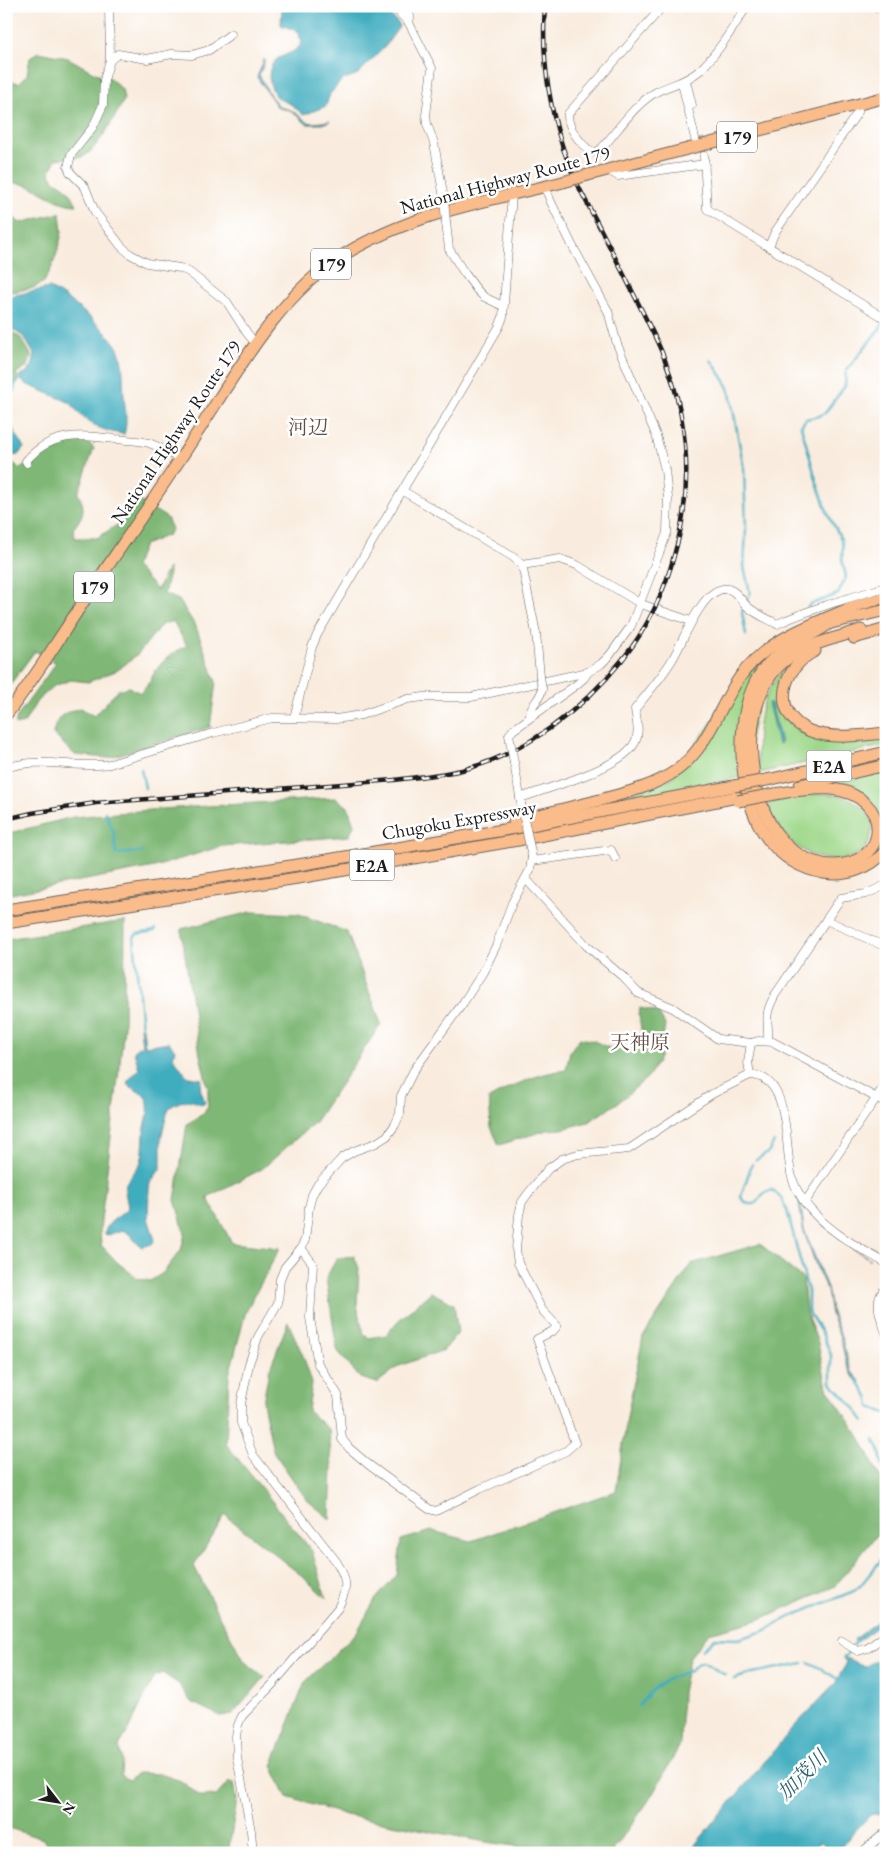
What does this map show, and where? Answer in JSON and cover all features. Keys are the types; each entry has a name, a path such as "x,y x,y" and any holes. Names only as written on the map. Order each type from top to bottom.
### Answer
{"highway":[{"name":"National Highway Route 179","path":"6,715 256,344 290,300 342,255 374,237 437,213 563,182 886,97"},
{"path":"774,788 832,790 861,799 874,810 880,825 877,840 867,855 852,863 830,865 820,863 810,860 791,849 776,832 764,811 757,788 753,758 753,731 759,695 771,675 804,639 855,606 886,597"},
{"path":"830,623 856,612 886,604"},
{"path":"855,606 785,649 769,662 757,678 748,696 742,730 743,757 747,787 754,814 775,847 794,862 816,872 849,873 867,866 886,851"},
{"path":"830,623 886,610"},
{"path":"804,639 832,645 861,627 886,616"},
{"path":"830,623 861,627"},
{"path":"430,842 633,791 668,776 685,763 700,747 713,727 733,687 748,666 778,642 804,639 886,623"},
{"path":"886,630 832,645 806,656 791,671 784,688 788,713 800,726 817,733 839,736 886,733"},
{"name":"Chugoku Expressway","path":"774,788 886,752"},
{"name":"Chugoku Expressway","path":"6,910 294,866 515,828 736,795 886,765"},
{"name":"Chugoku Expressway","path":"6,923 304,877 518,840 616,822 736,795"}],"street":[{"path":"108,6 110,60 104,80 103,105 93,127 71,155 68,167 70,172 85,187 94,212 121,246 130,254 147,263 180,268 189,272 227,302 256,344"},
{"path":"393,6 409,23 432,68 426,115 427,124 434,143 444,198 447,240 454,257 477,290 484,297 503,306"},
{"path":"408,6 409,23"},
{"path":"663,6 568,114 568,118 582,144 591,152 597,152 636,108 648,98 658,91 684,82 715,54 725,42 746,6"},
{"path":"876,6 886,10"},
{"path":"110,60 118,54 146,59 172,54 192,55 209,50 231,34"},
{"path":"684,82 705,164 707,209 886,319"},
{"path":"769,246 775,232 858,112 859,103"},
{"path":"608,170 618,176 705,164"},
{"path":"6,768 32,762 99,766 252,722 272,718 336,719 361,715 408,699 471,697 490,694 588,672 601,664 622,641 641,604 667,533 668,498 661,449 616,344 608,310 572,245 545,186"},
{"path":"294,718 317,635 499,327 502,317 512,194"},
{"path":"27,463 26,461 34,452 48,443 74,436 133,440 150,444 180,459"},
{"path":"403,491 513,557 522,565 536,633 542,689 538,700 530,710 530,717"},
{"path":"522,565 560,559 577,565 641,604 691,621"},
{"path":"521,801 618,761 631,750 638,731 635,709 673,659 691,621 711,594 729,589 749,608 778,624 854,595 886,587"},
{"path":"253,1853 251,1831 237,1758 236,1736 238,1725 242,1716 272,1685 338,1608 345,1595 346,1582 336,1561 253,1455 241,1423 241,1404 249,1364 258,1337 278,1303 280,1279 285,1267 302,1248 307,1231 312,1195 318,1184 342,1158 354,1151 376,1143 387,1136 395,1125 400,1114 405,1086 425,1053 463,1003 483,972 496,946 512,903 526,879 532,859 510,735 513,730 530,717 576,685 588,672"},
{"path":"532,859 611,850 615,858"},
{"path":"526,879 588,946 638,993 673,1008 718,1039 751,1044 768,1040 773,1042 886,1103"},
{"path":"768,1040 766,1019 768,1008 841,898 866,894 886,885"},
{"path":"826,920 886,947"},
{"path":"750,1074 748,1062 751,1044"},
{"path":"302,1248 313,1264 310,1318 318,1364 338,1395 342,1439 349,1448 369,1465 429,1509 436,1511 480,1489 566,1451 576,1443 537,1338 553,1331 558,1326 542,1310 518,1263 516,1249 522,1202 548,1169 562,1159 578,1154 629,1149 712,1094 750,1074 756,1074 770,1082 775,1089 783,1113 792,1177 805,1202 813,1212 844,1239 886,1263"},
{"path":"805,1202 886,1082"},
{"path":"886,1288 878,1296 878,1304 886,1333"},
{"path":"842,1641 858,1651 868,1648 886,1636"},
{"path":"861,1853 886,1832"}],"green space":[{"path":"39,52 68,58 95,73 109,77 122,89 124,100 95,147 81,157 56,159 50,171 52,177 68,190 77,205 59,201 27,185 8,183 12,216 20,223 60,213 62,232 52,267 44,282 33,288 6,293 6,80 19,83 27,75 30,58"},
{"path":"6,328 22,339 31,355 28,367 16,373 18,378 11,389 6,392"},
{"path":"74,440 86,441 94,448 78,494 81,499 83,512 73,529 75,538 97,538 117,525 140,501 167,518 172,529 168,535 144,545 135,566 157,590 168,568 169,573 164,594 179,600 196,627 216,682 210,727 108,758 75,755 53,734 57,723 65,713 81,708 94,716 118,690 129,687 140,693 162,663 174,653 187,646 173,621 161,625 139,653 118,670 88,682 71,680 54,686 37,701 24,723 15,725 17,717 56,663 35,651 6,690 6,459 9,459 20,469 51,447"},
{"path":"782,644 769,658 741,777 632,799 606,802 672,778 748,671"},
{"path":"792,663 783,679 780,705 783,713 795,727 886,737 886,745 759,773 758,727 765,699 780,674"},
{"path":"886,771 886,845 873,856 881,828 880,816 876,806 860,791 847,786 832,784"},
{"path":"834,794 850,799 868,813 872,827 871,835 867,846 860,853 841,859 828,859 816,857 805,852 795,845 778,826 767,804 798,796"},
{"path":"336,798 348,807 354,825 349,836 223,846 154,867 6,895 6,834 73,817 161,809"},
{"path":"251,912 299,914 347,932 381,1024 315,1122 262,1169 207,1197 232,1243 280,1248 246,1311 229,1375 226,1444 312,1551 326,1598 302,1576 225,1515 194,1566 245,1662 265,1677 233,1714 220,1716 191,1702 179,1684 162,1673 154,1677 119,1746 122,1761 121,1775 129,1780 138,1773 160,1774 181,1781 201,1797 216,1796 229,1782 234,1783 237,1800 228,1853 51,1853 43,1839 6,1827 6,939 125,921 124,1028 100,1229 101,1245 117,1262 137,1278 150,1281 163,1273 181,1250 185,1234 175,1200 187,1124 203,1114 208,1107 208,1089 200,1055 181,929"},
{"path":"640,1008 658,1012 665,1025 660,1058 648,1077 619,1102 588,1122 562,1129 547,1130 499,1145 491,1127 489,1099 535,1077 566,1070 570,1051 580,1038 594,1041 609,1048 629,1048 642,1036"},
{"path":"760,1244 803,1279 806,1312 818,1343 827,1388 860,1437 886,1489 886,1524 835,1586 758,1620 709,1633 689,1658 682,1692 680,1745 650,1799 611,1853 523,1853 515,1846 346,1815 287,1797 272,1766 305,1682 357,1632 375,1600 397,1575 401,1540 432,1531 471,1541 616,1491 628,1411 643,1337 691,1264"},
{"path":"354,1256 359,1268 357,1305 363,1332 368,1338 386,1335 398,1321 431,1292 454,1304 458,1333 444,1350 399,1366 377,1383 360,1378 337,1350 326,1278 337,1258"},
{"path":"288,1322 304,1358 312,1383 308,1411 329,1430 332,1468 330,1519 307,1500 273,1451 263,1402 269,1371"}],"water":[{"path":"282,6 382,6 398,23 399,27 384,48 358,74 342,80 330,94 326,106 304,115 292,105 278,98 270,84 269,73 273,63 294,50 302,42 297,31 281,25"},
{"path":"264,59 259,75 271,97 280,107 289,110 278,108 257,77 263,62 262,60"},
{"path":"290,110 307,122 330,121 322,124 307,124"},
{"path":"49,288 66,298 88,316 108,335 119,351 123,368 126,416 124,434 108,431 94,425 81,416 71,403 28,385 19,376 31,368 34,354 24,337 6,325 6,297"},
{"path":"6,417 24,448 18,455 6,457"},
{"path":"768,703 771,703 781,743 778,744"},
{"path":"140,1027 143,1027 145,1046 169,1042 175,1050 173,1057 186,1075 202,1079 200,1088 205,1102 203,1104 192,1101 180,1102 168,1110 161,1138 161,1168 150,1183 149,1189 148,1218 155,1240 152,1244 142,1247 122,1230 108,1235 105,1234 110,1223 127,1209 126,1184 140,1164 142,1157 148,1104 145,1097 127,1082 139,1069 134,1051 137,1047 142,1046"},
{"path":"788,1180 836,1233 870,1259 847,1245 801,1204 804,1229 827,1288 831,1310 842,1339 849,1365 860,1381 859,1383 847,1365 840,1337 831,1315 827,1290 803,1229 798,1199"},
{"path":"886,1615 886,1621 856,1642 854,1639"},
{"name":"加茂川","path":"844,1655 845,1658 864,1667 886,1655 886,1816 870,1815 835,1853 822,1853 824,1845 821,1842 818,1843 811,1853 688,1853 792,1729 835,1684 847,1662 843,1659"}],"waterway":[{"path":"867,6 881,13"},
{"path":"808,608 809,605 838,594 846,577 842,559 843,547 841,539 828,514 817,483 801,426 806,419 825,413 845,386 846,371 884,323"},
{"path":"711,360 725,381 730,393 744,469 746,530 744,567 750,593 742,612 746,635"},
{"path":"14,391 15,385 22,377"},
{"path":"141,769 145,788"},
{"path":"105,812 114,833 116,854 142,852"},
{"path":"142,1030 134,937 137,934 156,929"},
{"path":"756,1160 769,1152 774,1142"},
{"path":"752,1164 741,1196 742,1199 748,1204 755,1204 764,1193 771,1190 781,1198 787,1210 808,1291 808,1311 823,1335 831,1355 831,1383 854,1407 864,1421"},
{"path":"857,1380 868,1396 870,1407 886,1413"},
{"path":"874,1439 879,1449 886,1480"},
{"path":"702,1650 715,1638 738,1639 764,1631 792,1616 854,1591 886,1554"},
{"path":"844,1658 857,1640"},
{"path":"639,1706 653,1689 671,1677 690,1671 698,1663 703,1662 725,1675"},
{"path":"808,1662 839,1680"},
{"path":"734,1679 753,1673 803,1663"}],"tunnel":[{"path":"700,137 704,156"}],"railway":[{"path":"6,819 96,803 394,780 466,769 488,762 532,740 572,711 607,678 639,636 654,609 666,581 681,529 686,481 684,433 674,386 661,350 580,190 563,148 548,88 544,47 545,6"}],"district":[{"name":"河辺","path":"308,427"},
{"name":"天神原","path":"640,1042"}]}
